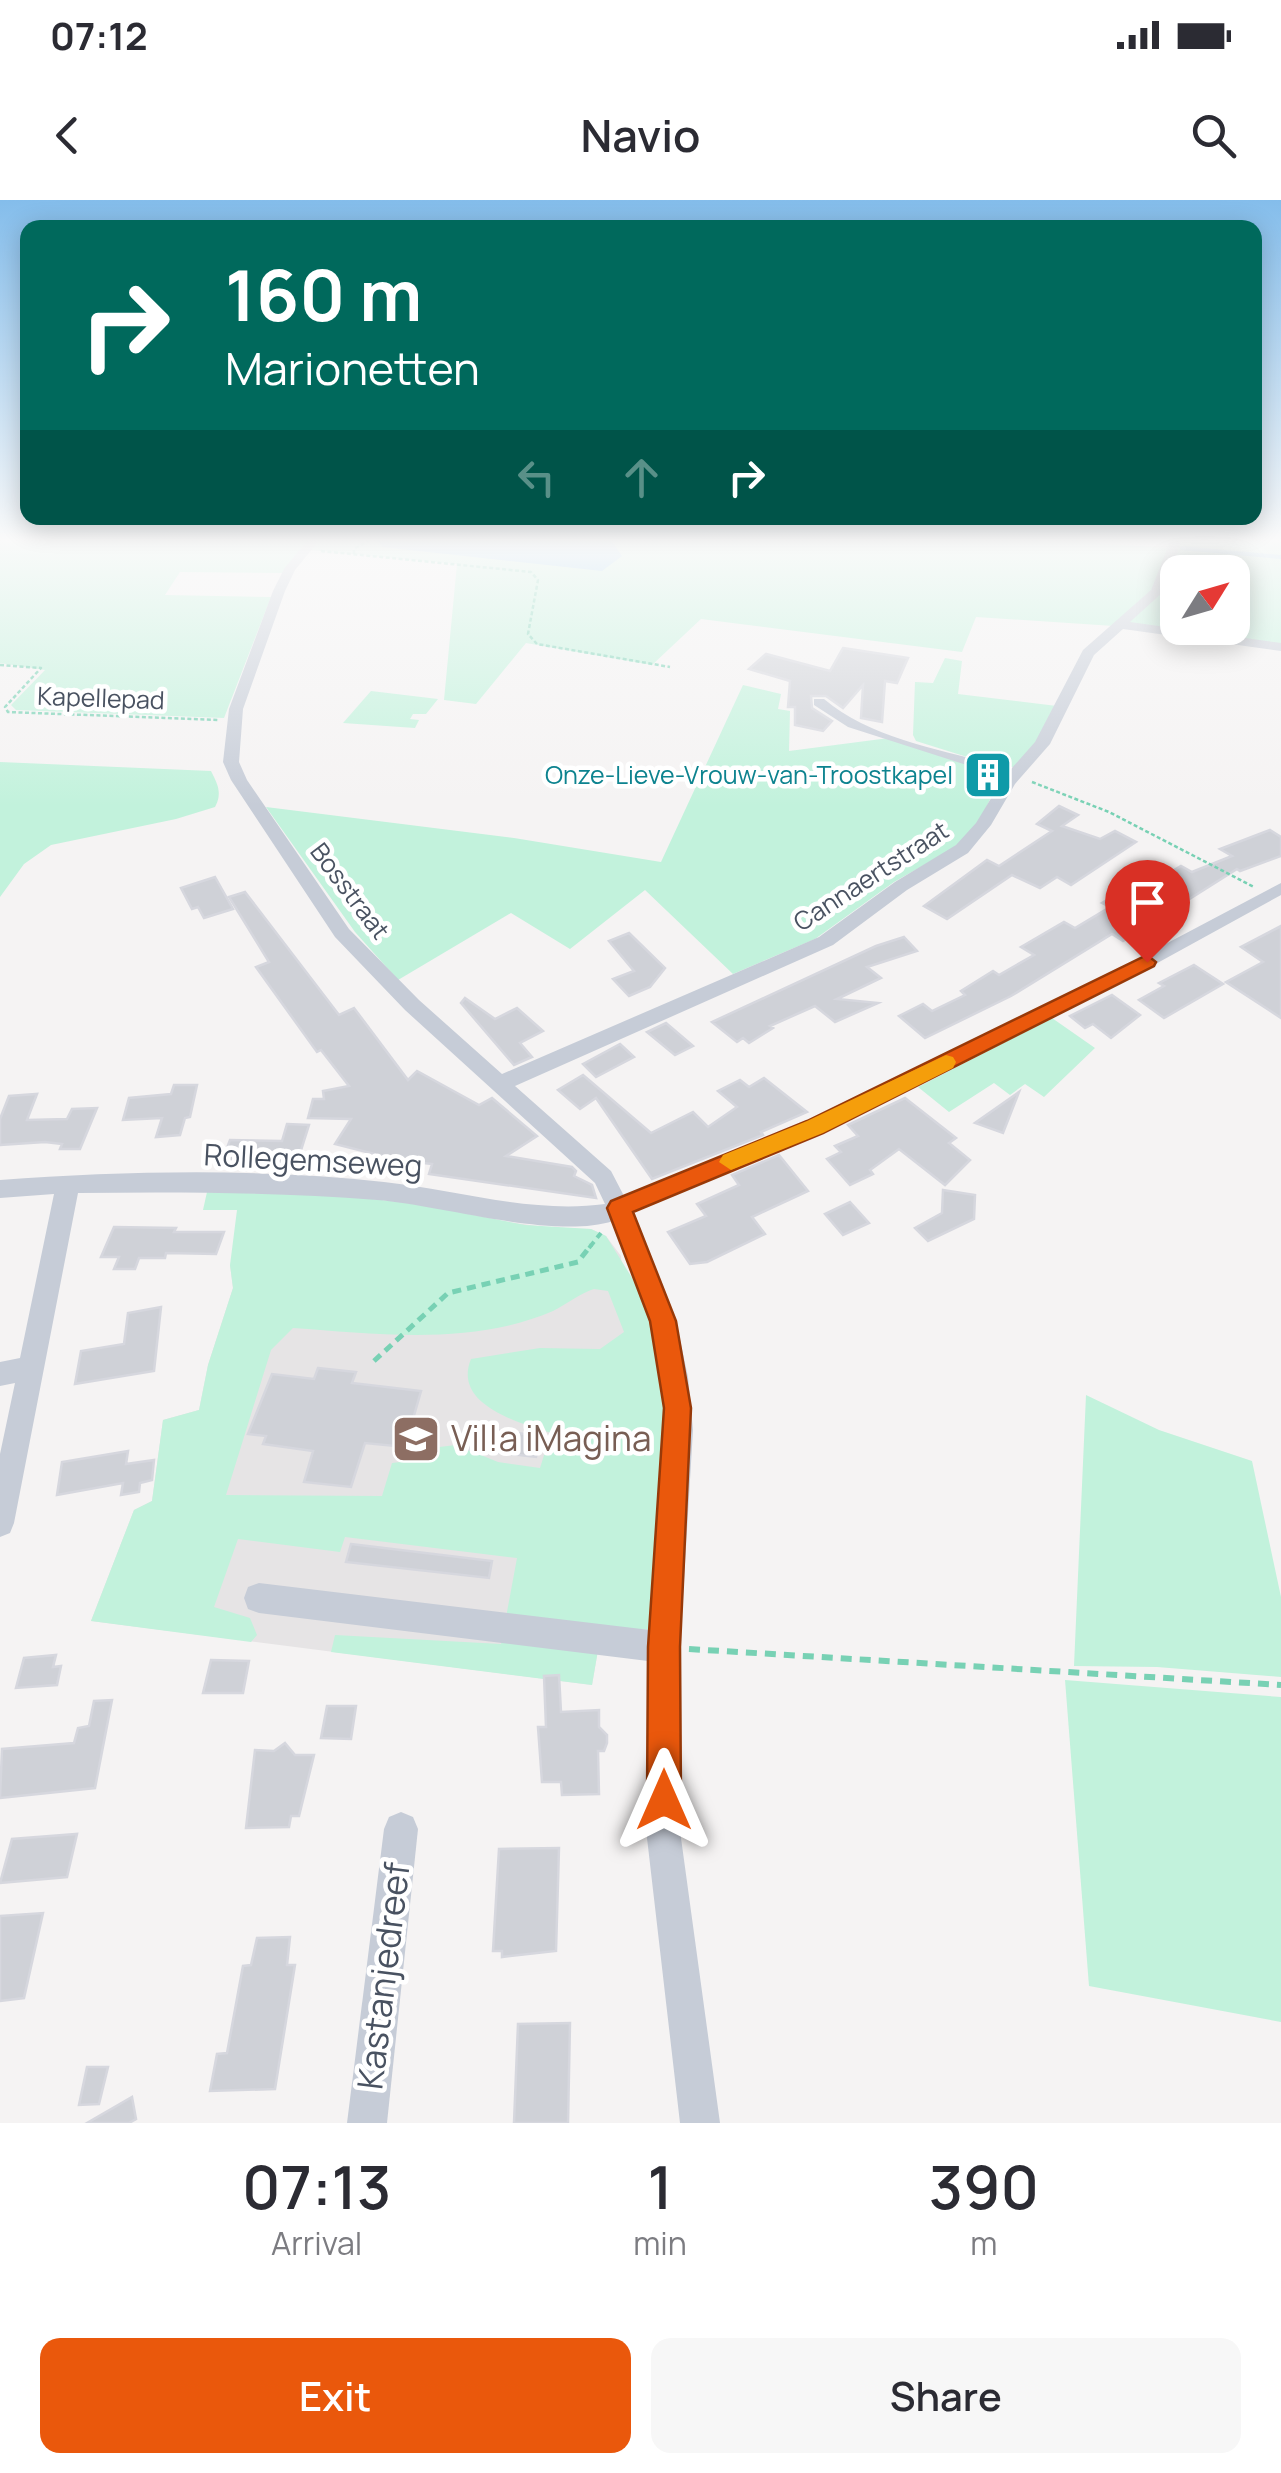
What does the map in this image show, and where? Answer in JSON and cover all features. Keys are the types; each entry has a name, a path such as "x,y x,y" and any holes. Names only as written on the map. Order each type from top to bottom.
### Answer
{"street":[{"name":"Bosstraat","path":"266,627 234,722 231,762 238,780 342,934 412,1006 603,1177 612,1211 663,1321 678,1408 664,1647 664,1838 700,2123"},
{"name":"Cannaertstraat","path":"500,1084 826,941 900,886 962,849 983,825 1014,775 1042,744 1088,653 1119,627"},
{"path":"1134,627 1281,647"},
{"path":"819,702 825,710 852,724 1014,775"},
{"path":"612,1211 858,1106 1114,979 1274,891"},
{"path":"0,1523 68,1184"},
{"name":"Rollegemseweg","path":"0,1189 68,1184 318,1186 382,1190 514,1212 612,1211"},
{"path":"0,1374 31,1368"},
{"path":"259,1598 664,1647"},
{"name":"Kastanjedreef","path":"368,2123 402,1829"}],"path":[{"path":"529,627 528,634 537,644 670,666"},
{"name":"Kapellepad","path":"0,665 41,668 5,707 8,712 234,722"},
{"path":"1014,775 1109,812 1274,891"},
{"path":"374,1361 448,1293 578,1262 602,1232 612,1211"},
{"path":"664,1647 1281,1685"}],"shaded area":[{"name":"Vil!a iMagina","path":"494,1220 591,1229 606,1236 621,1256 653,1630 602,1627 592,1685 91,1621 134,1510 152,1501 163,1420 199,1410 208,1365 233,1288 230,1265"}],"green space":[{"path":"0,627 259,627 224,718 16,710 11,705 45,670 0,663"},
{"path":"451,627 693,627 652,665 526,643 476,704 444,700"},
{"path":"762,627 972,627 962,652"},
{"path":"1250,627 1281,627 1281,645 1250,641"},
{"path":"945,658 962,661 958,694 1057,706 1043,734 1016,767 999,767 916,741 915,682 933,683"},
{"path":"743,685 781,694 778,709 790,711 789,751 889,738 977,767 982,781 999,781 969,836 947,852 894,882 815,939 733,974 645,890 570,949 511,913 398,980 355,932 266,807 514,838 661,862"},
{"path":"371,691 438,699 426,714 413,714 410,719 419,720 415,728 343,723"},
{"path":"0,762 211,771 219,797 215,807 176,819 51,845 24,864 0,897"},
{"path":"1052,1018 1095,1048 1044,1097 1025,1084 1010,1095 994,1083 949,1112 918,1087"},
{"name":"Vil!a iMagina","path":"207,1192 336,1195 418,1204 525,1225 591,1229 606,1236 657,1318 671,1457 653,1630 602,1627 592,1685 331,1652 335,1635 501,1644 517,1558 345,1537 340,1552 238,1539 214,1607 250,1618 257,1635 251,1642 91,1621 134,1510 152,1501 163,1420 199,1410 208,1365 233,1288 230,1265 237,1210 203,1210","holes":["594,1289 608,1291 624,1332 600,1349 540,1348 471,1359 471,1389 480,1400 507,1417 551,1433 540,1468 498,1462 456,1445 431,1448 417,1460 392,1463 382,1496 226,1495 271,1350 293,1328 391,1334 458,1333 522,1322"]},
{"path":"1086,1395 1159,1430 1252,1461 1281,1597 1281,1677 1157,1667 1074,1666"},
{"path":"1065,1680 1281,1697 1281,2022 1089,1986"}],"building":[{"path":"843,648 908,658 897,683 885,681 882,722 861,718 863,685 843,708 826,696 811,696 812,708 832,721 823,731 795,725 795,707 788,707 790,681 749,669 766,654 830,671"},
{"path":"1059,806 1078,815 1062,826 1100,839 1115,831 1136,842 1071,885 1057,877 1040,888 1012,875 947,919 924,906 987,860 999,866 1052,831 1037,824"},
{"path":"1270,830 1281,837 1281,856 1237,869 1123,941 1112,934 1011,996 925,1038 899,1016 923,1004 932,1011 965,995 961,991 993,971 999,975 1034,955 1021,947 1064,922 1075,928 1110,907 1102,903 1151,875 1159,879 1181,866 1192,872 1232,856 1220,849"},
{"path":"215,877 233,909 204,918 198,907 192,909 181,888"},
{"path":"245,892 339,1015 354,1008 408,1080 417,1071 479,1105 492,1098 537,1136 506,1156 572,1167 576,1171 574,1176 592,1185 596,1198 429,1174 432,1164 335,1144 351,1119 308,1118 313,1099 324,1099 323,1091 349,1086 321,1050 317,1052 256,967 269,962 229,897"},
{"path":"1281,926 1281,1018 1226,982 1263,962 1241,947"},
{"path":"629,933 665,968 650,987 629,996 613,979 634,971 609,941"},
{"path":"904,937 917,951 867,967 881,978 837,999 878,1003 835,1022 815,1006 770,1026 773,1028 749,1043 743,1038 737,1042 712,1022 876,946"},
{"path":"1194,965 1223,984 1164,1018 1139,1000 1164,986 1159,983"},
{"path":"1112,995 1140,1015 1111,1038 1093,1024 1085,1028 1070,1016"},
{"path":"465,998 495,1019 517,1008 543,1031 520,1043 532,1057 514,1065 461,1003"},
{"path":"666,1023 693,1046 675,1055 647,1032"},
{"path":"620,1044 634,1057 596,1077 583,1064"},
{"path":"583,1075 651,1133 693,1112 708,1127 737,1107 718,1091 740,1080 749,1087 764,1078 807,1112 761,1132 763,1135 652,1179 596,1098 580,1109 558,1090"},
{"path":"174,1085 197,1085 190,1117 185,1118 180,1135 156,1137 162,1118 123,1120 129,1098 171,1094"},
{"path":"1019,1092 1003,1133 975,1123"},
{"path":"37,1094 27,1120 67,1119 72,1109 97,1108 80,1149 60,1149 62,1144 45,1142 0,1145 0,1119 9,1096"},
{"path":"905,1098 956,1138 949,1143 970,1160 945,1185 899,1149 870,1170 873,1174 850,1185 827,1159 841,1152 835,1146 858,1136 848,1125"},
{"path":"287,1124 309,1125 297,1163 222,1161 230,1140 282,1141"},
{"path":"779,1155 808,1191 752,1217 765,1234 707,1262 690,1264 668,1232 706,1216 697,1204 739,1185 732,1175"},
{"path":"943,1190 975,1195 974,1219 928,1241 915,1228 942,1213"},
{"path":"850,1202 869,1223 843,1235 825,1214"},
{"path":"114,1227 224,1232 216,1254 166,1253 165,1258 139,1258 135,1269 114,1269 119,1257 101,1257"},
{"path":"161,1307 154,1371 75,1384 81,1351 124,1344 128,1313"},
{"path":"318,1368 356,1372 352,1383 421,1391 405,1447 365,1443 351,1487 304,1482 313,1451 263,1444 266,1436 248,1434 272,1374 314,1379"},
{"path":"471,1427 541,1436 536,1457 466,1449"},
{"path":"128,1451 126,1464 154,1460 152,1480 140,1483 139,1492 121,1495 123,1483 57,1495 62,1462"},
{"path":"351,1544 492,1561 489,1578 346,1562"},
{"path":"56,1655 53,1667 61,1666 57,1685 16,1688 24,1658"},
{"path":"211,1660 249,1661 243,1693 203,1693"},
{"path":"559,1675 561,1712 599,1710 599,1727 607,1735 607,1743 604,1751 598,1751 599,1794 562,1795 561,1782 542,1782 538,1727 546,1727 544,1676"},
{"path":"112,1700 95,1788 0,1798 2,1749 74,1743 78,1728 89,1726 94,1701"},
{"path":"327,1706 356,1706 351,1739 321,1738"},
{"path":"285,1743 295,1755 314,1755 299,1816 291,1816 289,1827 246,1828 255,1750 274,1751"},
{"path":"77,1834 67,1877 0,1883 12,1839"},
{"path":"559,1848 556,1951 502,1957 502,1951 493,1951 499,1849"},
{"path":"43,1913 24,1998 0,2001 0,1916"},
{"path":"290,1937 287,1965 295,1965 275,2089 210,2091 217,2054 227,2053 243,1966 251,1965 257,1938"},
{"path":"570,2023 568,2123 514,2123 518,2024"},
{"path":"87,2067 108,2067 99,2104 79,2105"},
{"path":"132,2097 136,2119 129,2123 87,2123"}],"slow traffic":[{"path":"731,1162 815,1127 946,1062"}],"place":[{"name":"Onze-Lieve-Vrouw-van-Troostkapel","path":"988,775"},
{"name":"Vil!a iMagina","path":"416,1439"}],"route":[{"path":"664,1800 664,1647 678,1408 663,1321 619,1208 815,1127 1147,962"}]}
